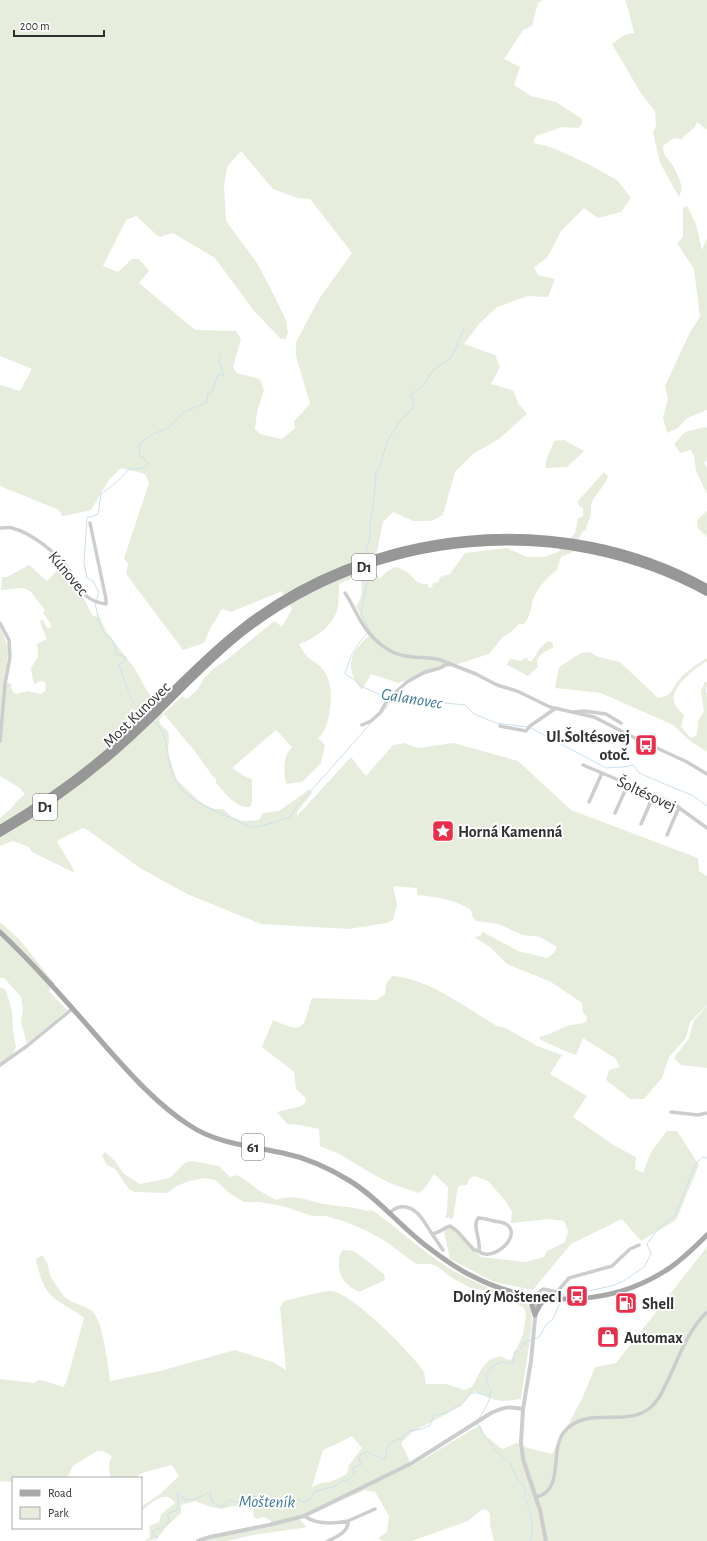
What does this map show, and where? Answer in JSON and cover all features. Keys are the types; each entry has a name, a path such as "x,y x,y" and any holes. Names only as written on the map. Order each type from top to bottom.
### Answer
{"highway":[{"name":"Most Kunovec","path":"104,759 145,725 215,650 237,630 263,611 327,575 373,557 397,550 484,537 538,541 586,547"},
{"name":"D1","path":"586,547 642,559 674,571 707,587"},
{"name":"D1","path":"586,547 652,568 707,594"},
{"name":"D1","path":"0,828 63,788 104,759"},
{"name":"D1","path":"0,834 48,805 104,759"}],"main road":[{"name":"61","path":"0,932 126,1069 163,1106 190,1126 212,1137 232,1143 297,1156 328,1168 356,1184 424,1244 455,1267 473,1277 498,1287 537,1297 561,1300 589,1299 635,1286 666,1270 691,1251 707,1235"},
{"path":"518,1293 530,1301 535,1315"},
{"path":"535,1315 541,1303 550,1299"}],"street":[{"name":"Kúnovec","path":"0,528 12,528 37,539 69,569 81,590 89,598 98,603 106,604 90,523"},
{"path":"345,593 362,624 382,646 390,651 405,656 436,658 476,674 497,685 516,691 550,707 594,717 687,762 707,774"},
{"path":"0,622 9,640 10,657 5,684 0,741"},
{"path":"362,725 371,721 380,713 388,699 407,682 425,672 440,668 448,663"},
{"path":"500,726 526,731 529,727 556,708"},
{"path":"573,713 584,710 606,714 621,724"},
{"name":"Šoltésovej","path":"583,765 671,802 707,828"},
{"path":"589,802 602,773"},
{"path":"615,813 628,784"},
{"path":"641,824 654,794"},
{"path":"666,835 679,807"},
{"path":"0,1065 27,1046 72,1009"},
{"path":"671,1112 698,1115 707,1113"},
{"path":"389,1214 396,1208 405,1206 415,1210 443,1250"},
{"path":"432,1234 438,1234 450,1226 458,1231 474,1250 479,1250 483,1254 486,1254 505,1248 511,1231 508,1226 501,1222 478,1218 476,1224 480,1244 479,1250"},
{"path":"546,1541 540,1510 522,1453 520,1433 531,1361 532,1336 538,1293 543,1289 557,1292 569,1278 612,1266 630,1249 639,1245"},
{"path":"536,1497 545,1494 552,1487 559,1442 564,1433 572,1425 581,1420 598,1417 636,1415 645,1412 656,1402 688,1338 707,1312"},
{"path":"198,1541 304,1516 412,1463 476,1422 502,1408 510,1407 523,1409"},
{"path":"304,1516 310,1520 333,1524 348,1521 375,1509"},
{"path":"328,1541 346,1529 348,1521"}],"green space":[{"path":"0,0 543,0 538,3 532,26 523,30 504,59 520,67 514,85 531,96 556,102 582,119 582,124 578,128 562,127 536,136 533,143 558,150 617,180 631,198 621,212 598,218 584,208 561,231 547,258 534,267 538,275 555,279 548,297 528,296 497,307 479,324 464,344 495,355 500,367 491,384 513,390 518,403 527,414 499,439 473,454 455,472 443,515 431,521 413,521 393,512 383,522 373,572 380,578 395,567 408,573 419,583 427,584 429,588 432,587 433,583 438,582 440,577 450,574 465,553 507,548 527,557 544,557 558,552 575,533 578,518 583,516 583,508 579,506 577,502 604,472 608,476 593,500 591,505 591,515 586,530 582,532 573,552 561,557 557,570 538,589 533,599 530,614 524,624 519,624 503,637 489,654 398,683 371,674 362,690 356,683 351,668 351,662 357,648 369,636 356,606 362,594 359,575 339,584 338,606 329,625 312,638 299,644 306,655 324,670 330,686 330,710 324,732 318,738 325,745 321,763 302,782 286,784 284,770 285,760 292,747 276,730 232,768 252,779 252,801 250,807 240,805 227,795 216,783 216,779 197,754 164,714 159,720 161,725 168,731 168,754 177,780 198,800 207,806 214,809 223,809 232,817 242,821 259,820 263,813 279,811 310,789 312,793 297,812 297,816 351,757 366,776 393,745 404,743 418,748 454,743 518,761 571,810 698,858 699,871 707,876 707,1005 690,1022 686,1038 669,1057 662,1078 644,1099 630,1099 606,1080 609,1070 620,1067 616,1059 583,1038 576,1055 541,1040 539,1037 550,1034 567,1026 586,1022 587,1017 583,1013 582,1003 551,982 507,964 490,947 474,937 480,936 483,932 518,951 547,958 554,953 557,947 540,937 523,935 498,924 476,921 471,910 458,903 417,895 417,888 393,886 397,905 393,920 387,923 349,929 261,924 187,894 140,868 83,828 60,839 57,842 75,873 32,852 29,847 13,841 0,846 0,818 25,794 20,788 0,776 0,625 8,647 4,683 9,683 12,685 11,687 13,692 16,694 27,691 41,694 45,691 46,683 40,681 35,684 33,681 31,668 38,657 37,644 47,639 40,622 42,619 48,629 52,626 43,613 45,610 30,591 23,588 1,590 2,577 7,577 29,565 47,581 66,562 92,615 100,618 106,631 135,669 146,689 163,714 182,696 187,699 198,689 204,678 214,668 224,662 273,622 276,622 282,627 292,609 281,591 232,612 222,609 211,627 204,643 183,650 126,574 128,564 124,558 149,483 145,474 121,468 109,480 91,510 65,516 62,516 59,510 0,486 0,385 20,391 32,369 0,356","holes":["241,151 273,189 298,198 310,199 352,253 319,299 296,342 296,356 310,404 294,421 295,428 282,439 260,434 255,429 257,412 264,390 260,379 237,373 233,367 241,339 236,331 195,330 139,283 149,271 139,259 132,259 118,272 103,266 126,220 136,216 159,237 173,233 215,258 254,311 281,339 286,339 288,332 286,320 270,287 257,263 226,221 224,186 227,167"]},
{"path":"625,0 707,0 707,130 697,122 695,127 681,139 674,138 663,146 665,155 674,167 680,181 681,190 679,197 660,163 653,133 656,125 655,111 642,95 612,44 624,35 634,33"},
{"path":"687,206 696,224 702,250 707,238 707,410 687,418 678,428 667,433 663,418 668,398 665,386 690,332 700,317 694,269 677,243 683,237 683,208"},
{"path":"705,427 707,428 707,460 704,463 707,468 707,494 696,471 694,456 691,450 680,453 674,444 685,432"},
{"path":"564,440 584,451 567,467 546,468 547,458 554,441"},
{"path":"707,511 707,537 698,528 697,520"},
{"path":"548,641 553,643 553,648 541,654 537,663 538,667 528,676 507,665 510,659 521,661 527,658 528,661 532,661 540,648"},
{"path":"590,652 598,657 620,662 658,698 669,694 684,674 707,658 707,661 696,668 679,685 675,692 674,699 675,705 684,715 681,727 691,738 696,736 698,721 704,711 701,691 705,682 707,682 707,752 690,741 673,725 601,693 555,688 559,667 581,653"},
{"path":"0,922 19,939 55,984 49,991 67,1010 27,1044 21,1022 23,1010 21,997 4,978 0,978"},
{"path":"392,976 406,978 433,988 497,1026 506,1028 537,1046 562,1055 550,1074 587,1096 573,1117 615,1146 636,1157 635,1169 643,1173 651,1152 667,1131 677,1131 699,1165 676,1220 641,1241 622,1219 571,1244 533,1290 494,1282 450,1259 444,1232 448,1227 453,1229 481,1257 526,1262 544,1257 547,1251 565,1242 568,1231 564,1221 549,1219 511,1223 512,1211 506,1202 488,1181 474,1176 469,1179 467,1185 458,1186 452,1220 449,1217 445,1217 447,1211 448,1187 434,1174 425,1188 419,1193 392,1184 341,1155 320,1146 319,1129 287,1124 277,1112 302,1106 306,1101 305,1097 296,1089 294,1072 262,1047 273,1020 291,1027 300,1027 306,1018 313,998 377,1000 385,994 386,984"},
{"path":"0,987 6,990 12,1011 16,1047 12,1055 0,1063"},
{"path":"707,1006 707,1068 681,1065 674,1058 689,1038 694,1020"},
{"path":"105,1152 115,1161 124,1174 140,1184 170,1178 186,1162 192,1161 219,1166 230,1177 236,1175 244,1179 260,1191 276,1200 295,1197 329,1205 350,1207 365,1211 372,1210 448,1267 473,1281 529,1305 532,1314 521,1399 501,1401 474,1391 461,1406 411,1433 401,1443 412,1466 480,1425 485,1435 502,1449 517,1443 528,1448 552,1454 582,1399 595,1367 616,1363 707,1247 707,1541 494,1541 490,1525 490,1514 487,1510 482,1509 468,1521 412,1541 383,1541 378,1538 387,1532 389,1516 375,1492 365,1490 299,1519 307,1527 253,1535 227,1541 204,1541 221,1536 271,1527 271,1521 264,1517 256,1519 253,1515 254,1508 233,1506 222,1509 211,1507 195,1501 181,1505 181,1513 156,1538 145,1541 150,1537 149,1526 159,1522 161,1514 175,1503 167,1497 162,1497 142,1510 142,1506 160,1494 179,1476 172,1465 145,1472 135,1477 110,1477 109,1463 112,1456 103,1451 97,1451 73,1466 68,1477 12,1477 12,1482 0,1481 0,1379 34,1383 39,1380 63,1387 66,1383 84,1318 48,1292 40,1276 36,1259 42,1255 45,1258 51,1277 63,1295 69,1300 92,1311 96,1316 102,1333 110,1381 160,1371 235,1350 273,1362 286,1370 280,1307 284,1301 328,1291 332,1291 353,1302 394,1338 423,1370 425,1374 425,1382 427,1384 447,1384 464,1390 472,1387 483,1367 490,1360 502,1356 505,1359 511,1360 523,1335 526,1314 524,1308 506,1297 471,1288 452,1278 438,1267 431,1264 416,1264 385,1241 346,1222 326,1216 313,1216 282,1206 259,1202 244,1202 229,1193 215,1180 205,1178 189,1181 177,1186 167,1193 135,1192 129,1189 115,1169 107,1165 102,1156","holes":["352,1436 362,1448 349,1465 347,1474 330,1482 321,1483 312,1487 323,1450"]},
{"path":"343,1250 354,1251 384,1274 385,1280 359,1292 350,1287 341,1277 339,1268 339,1258"}],"waterway":[{"name":"Galanovec","path":"364,560 370,536 376,473 381,463 387,442 399,422 414,407 411,395 424,385 432,371 450,359 464,327"},
{"path":"96,600 99,593 93,581 87,578 84,563 87,517 98,514 101,494 118,481 129,469 142,468 148,464 143,457 140,457 139,444 153,434 168,428 184,412 208,402 207,395 213,390 218,374 224,376 219,361 220,354"},
{"name":"Galanovec","path":"363,571 368,578 361,613 370,631"},
{"path":"95,603 100,625 106,636 110,637 115,646 116,654 126,657 123,663 119,664 132,700 146,713"},
{"name":"Galanovec","path":"368,633 354,652 345,674 363,687 387,698"},
{"path":"382,713 396,694"},
{"name":"Galanovec","path":"397,695 403,700 465,705 474,714 496,723 528,727"},
{"path":"154,721 163,734 172,772 180,787 194,800 251,827 265,825 291,817 294,810 371,723"},
{"name":"Galanovec","path":"531,728 606,768 633,765 639,773 692,795 707,806"},
{"name":"Mošteník","path":"563,1296 566,1292 578,1286 589,1291 611,1286 622,1282 644,1267 651,1254 647,1244 658,1229 676,1214 695,1164 703,1157 707,1158"},
{"name":"Mošteník","path":"535,1339 540,1336 546,1325 553,1319 561,1300"},
{"name":"Mošteník","path":"479,1418 490,1398 491,1390 487,1384 486,1374 496,1364 503,1362 510,1364 513,1362 515,1351 519,1351 525,1342 531,1340"},
{"name":"Mošteník","path":"155,1541 158,1537 154,1536 152,1531 161,1528 170,1521 167,1515 171,1512 177,1511 179,1501 177,1493 185,1500 196,1499 210,1492 212,1502 221,1507 229,1500 236,1502 286,1505 290,1499 304,1502 310,1499 315,1491 332,1487 347,1480 355,1474 353,1468 362,1464 359,1459 361,1454 367,1452 385,1460 387,1448 391,1442 402,1438 410,1431 422,1429 430,1425 434,1415 446,1413 462,1403 471,1393 490,1396"},
{"path":"477,1424 493,1449 511,1464 517,1479 524,1486 526,1492 524,1496 530,1512 532,1525 531,1537 529,1541"}],"place":[{"name":"Ul.Šoltésovej otoč.","path":"646,745"},
{"name":"Horná Kamenná","path":"443,831"},
{"name":"Dolný Moštenec I","path":"577,1296"},
{"name":"Shell","path":"626,1303"},
{"name":"Automax","path":"608,1337"}]}
